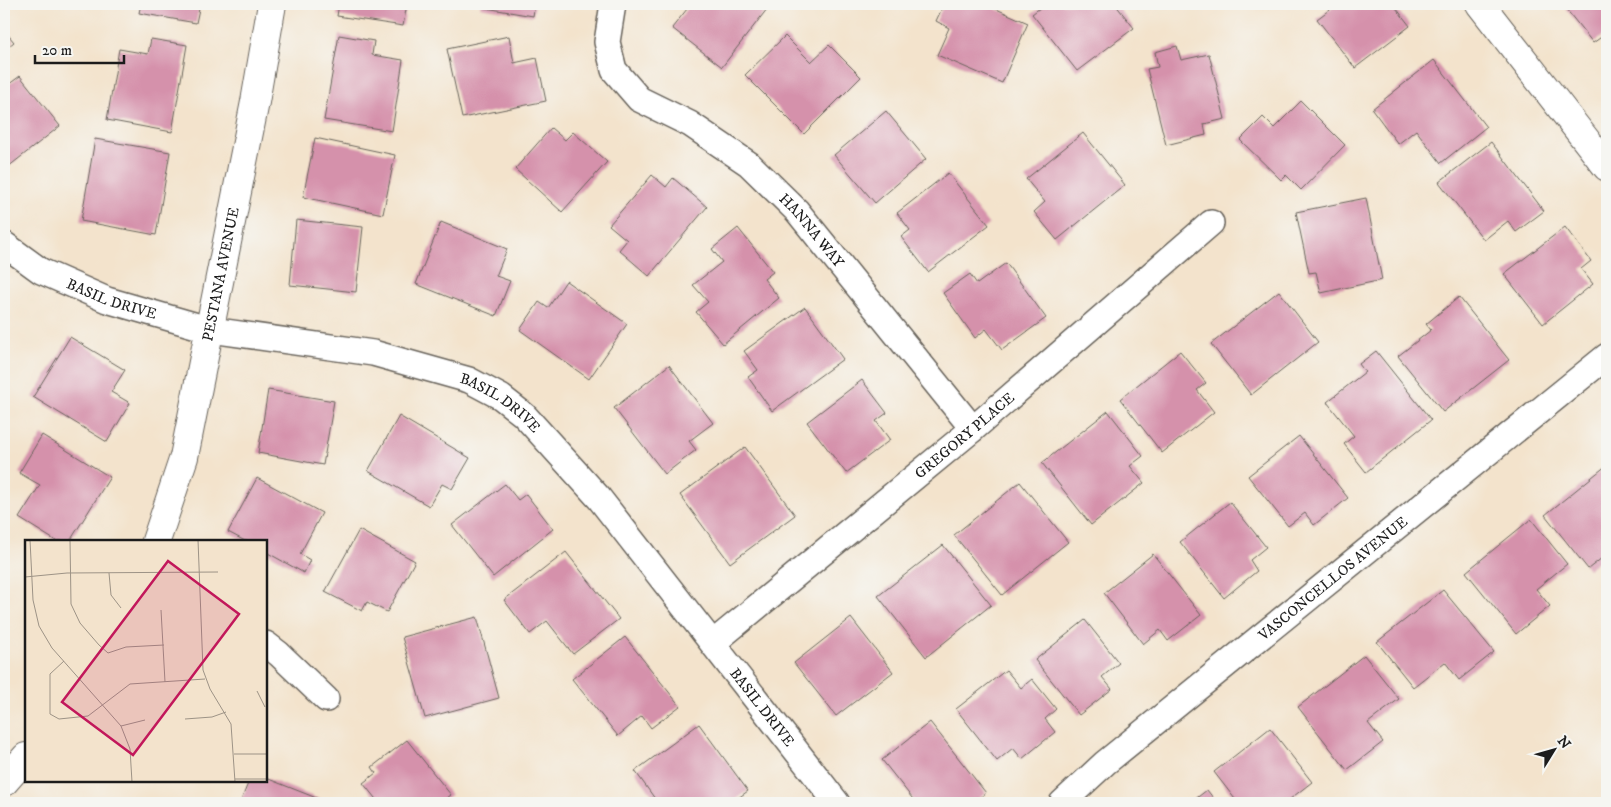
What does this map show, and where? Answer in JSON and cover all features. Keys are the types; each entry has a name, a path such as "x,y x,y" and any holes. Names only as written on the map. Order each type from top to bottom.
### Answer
{"street":[{"name":"PESTANA AVENUE","path":"156,540 184,457 211,330 272,4"},
{"name":"HANNA WAY","path":"613,4 607,42 614,70 639,99 690,124 749,164 797,211 973,429"},
{"path":"1480,4 1607,167"},
{"name":"GREGORY PLACE","path":"713,643 973,429 1211,223"},
{"name":"BASIL DRIVE","path":"4,244 41,271 107,300 211,330 373,353 469,380 500,397 524,415 599,498 837,803"},
{"name":"VASCONCELLOS AVENUE","path":"1062,803 1105,763 1607,356"},
{"path":"268,646 326,700"},
{"path":"4,782 25,759"}],"building":[{"path":"141,4 200,4 196,23 139,13"},
{"path":"339,4 407,4 403,26 337,16"},
{"path":"481,4 535,4 533,16 480,7"},
{"path":"691,4 771,4 722,67 672,28"},
{"path":"944,4 985,4 1028,23 1002,83 937,55 949,28 936,21"},
{"path":"1045,4 1115,4 1134,28 1077,71 1032,14"},
{"path":"1337,4 1393,4 1410,26 1355,68 1317,19"},
{"path":"1562,4 1607,4 1607,33 1593,43"},
{"path":"4,30 14,42 4,50"},
{"path":"339,35 374,41 372,55 403,60 392,131 324,120"},
{"path":"509,36 514,63 537,58 546,101 462,118 447,49"},
{"path":"785,36 811,62 829,45 861,77 804,134 745,75"},
{"path":"151,39 187,45 172,132 107,120 119,49 148,54"},
{"path":"1177,46 1181,60 1209,54 1225,119 1204,124 1206,135 1166,145 1147,69 1158,67 1155,52"},
{"path":"1434,60 1486,127 1441,163 1416,130 1398,144 1372,109"},
{"path":"20,76 60,126 8,167 4,162 4,88"},
{"path":"1301,101 1345,145 1301,190 1286,175 1281,180 1240,140 1263,117 1274,128"},
{"path":"886,111 926,159 875,203 834,155"},
{"path":"551,128 565,140 573,132 607,162 562,212 515,169"},
{"path":"1083,133 1125,185 1057,240 1034,212 1045,202 1026,179"},
{"path":"315,138 395,155 383,214 303,197"},
{"path":"95,139 170,152 156,235 81,221"},
{"path":"1491,142 1544,211 1516,232 1508,221 1484,240 1439,182"},
{"path":"948,173 989,225 928,272 901,237 910,230 897,213"},
{"path":"652,175 666,187 673,178 707,207 649,276 619,250 627,240 609,225"},
{"path":"1366,198 1382,280 1321,293 1316,272 1309,273 1296,212"},
{"path":"296,220 363,227 356,292 290,285"},
{"path":"441,222 507,249 496,276 510,281 496,316 416,284"},
{"path":"1565,227 1591,261 1581,269 1593,284 1543,324 1504,274"},
{"path":"738,228 773,272 764,279 779,298 723,344 696,312 708,302 693,285 722,262 712,249"},
{"path":"1006,263 1046,318 1002,350 986,329 975,338 943,293 970,274 977,284"},
{"path":"566,281 627,324 589,379 520,330 539,302 548,308"},
{"path":"1279,291 1318,342 1251,395 1211,344"},
{"path":"1459,297 1509,360 1443,412 1398,356 1431,330 1426,324"},
{"path":"805,307 843,359 772,411 748,377 758,370 744,351"},
{"path":"70,337 125,370 111,392 130,403 107,442 33,397"},
{"path":"1180,351 1206,383 1197,390 1214,412 1162,453 1120,399"},
{"path":"1376,351 1431,420 1366,472 1344,444 1354,436 1327,402 1365,372 1359,364"},
{"path":"669,365 713,423 689,441 696,450 665,474 614,408"},
{"path":"862,380 887,413 876,421 890,440 846,473 807,422"},
{"path":"268,390 334,401 323,465 258,453"},
{"path":"1108,411 1143,456 1130,466 1144,483 1091,525 1042,463"},
{"path":"399,416 470,458 452,489 442,484 429,506 368,471"},
{"path":"42,435 110,477 71,540 54,540 19,518 40,485 19,473"},
{"path":"1299,436 1348,498 1314,525 1305,513 1288,526 1248,476"},
{"path":"745,447 795,515 730,563 680,495"},
{"path":"1607,465 1607,554 1588,569 1545,515"},
{"path":"257,478 322,513 300,554 310,560 304,573 268,553 268,540 243,540 228,532"},
{"path":"1020,482 1068,542 1002,595 954,535"},
{"path":"505,484 518,500 526,494 553,529 493,577 452,525"},
{"path":"1230,502 1266,547 1250,560 1257,571 1224,598 1180,542"},
{"path":"1531,519 1567,564 1536,589 1550,606 1516,634 1466,572"},
{"path":"359,530 415,561 387,612 367,602 362,611 325,592"},
{"path":"943,545 991,605 926,657 878,596"},
{"path":"566,552 619,619 573,654 547,621 530,634 504,600"},
{"path":"1153,554 1201,615 1168,641 1160,630 1143,644 1104,593"},
{"path":"1443,590 1494,652 1459,680 1445,662 1413,687 1377,642"},
{"path":"477,617 499,698 425,718 402,637"},
{"path":"851,618 893,672 836,716 794,663"},
{"path":"1085,620 1119,663 1102,677 1112,689 1079,715 1035,660"},
{"path":"625,637 680,706 651,728 642,716 618,736 572,679"},
{"path":"1364,655 1399,699 1368,723 1383,742 1347,770 1298,707"},
{"path":"1006,670 1021,688 1032,679 1056,709 1045,719 1055,732 1022,759 1013,748 997,761 956,709"},
{"path":"930,722 986,793 973,803 916,803 882,760"},
{"path":"699,724 748,791 731,803 658,803 635,771"},
{"path":"1270,728 1312,782 1285,803 1238,803 1214,772"},
{"path":"407,740 451,795 440,803 379,803 363,783 376,773 372,767"},
{"path":"268,779 329,803 240,803 249,782 268,782"},
{"path":"1207,790 1217,803 1190,803"}]}
